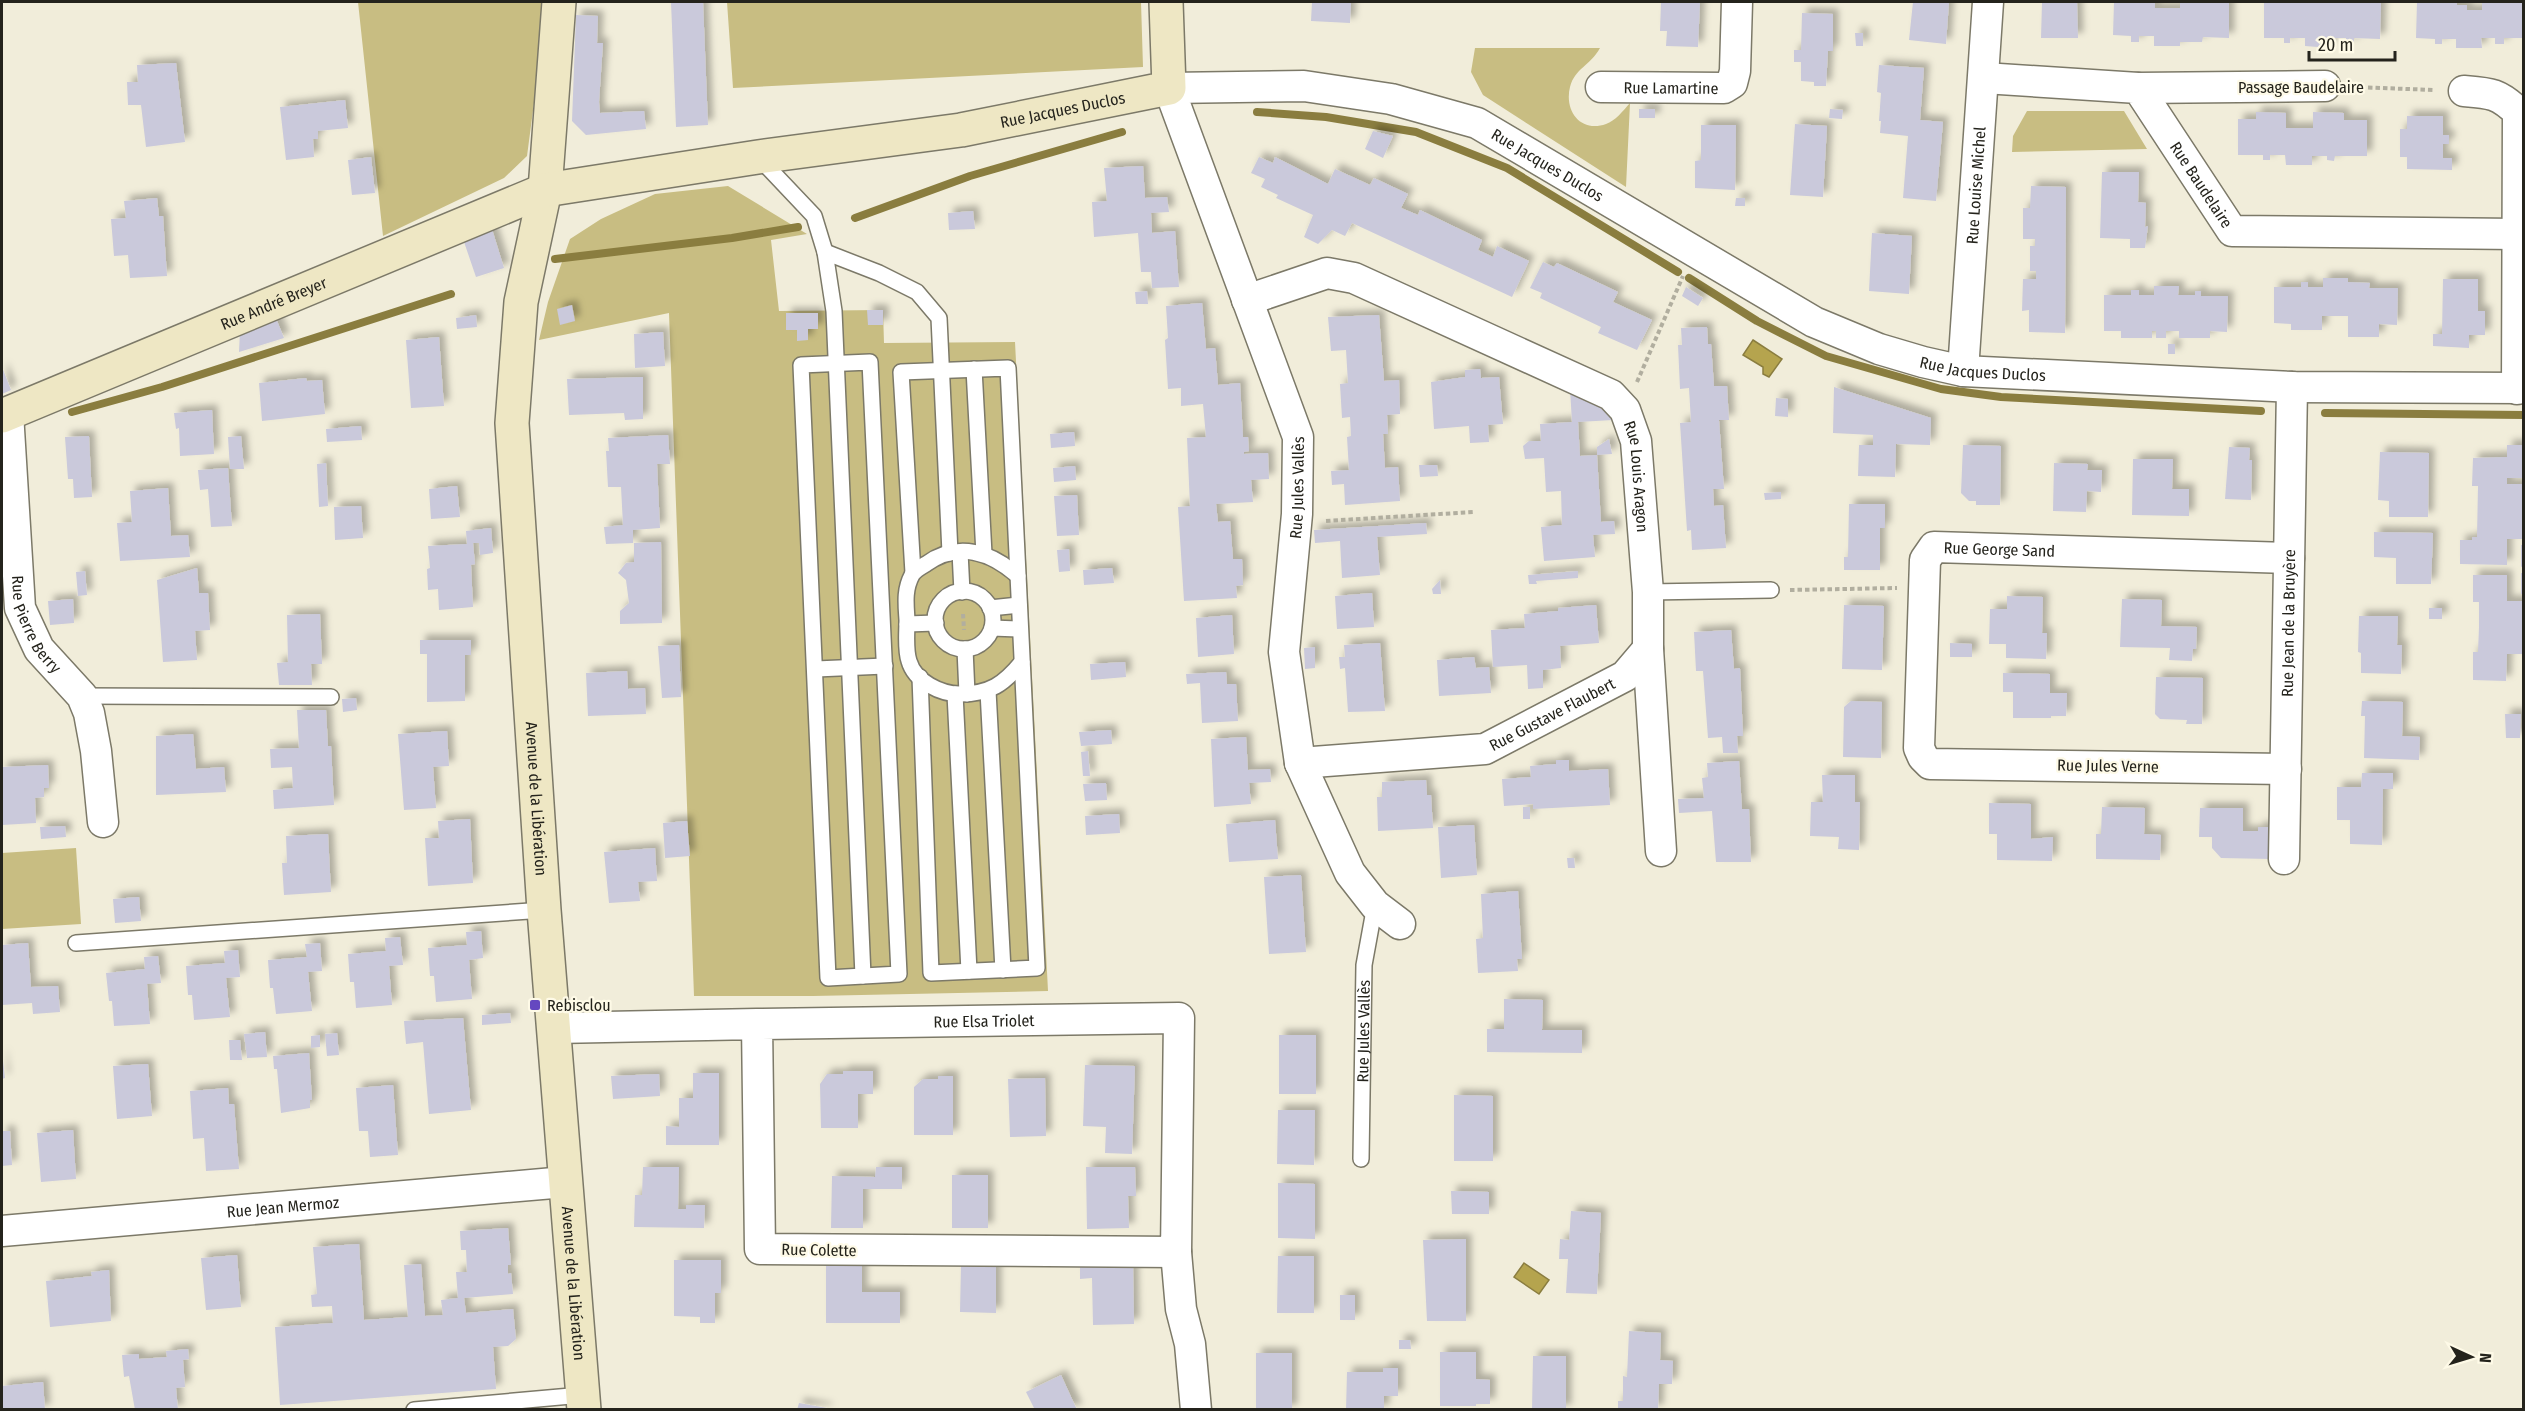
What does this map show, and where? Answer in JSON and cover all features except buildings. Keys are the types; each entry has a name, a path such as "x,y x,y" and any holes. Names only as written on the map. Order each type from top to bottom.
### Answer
{"street":[{"name":"Avenue de la Libération","path":"559,2 546,190 521,302 512,423 544,910 583,1402"},
{"name":"Rue Jules Vallès","path":"1166,2 1169,88 1298,437 1296,523 1284,652 1300,763 1350,873 1375,905 1400,924"},
{"name":"Rue Lamartine","path":"1601,87 1724,88 1732,83 1735,71 1737,2"},
{"name":"Rue Louise Michel","path":"1963,371 1988,2"},
{"path":"1984,78 2138,88"},
{"name":"Rue Jacques Duclos","path":"546,190 758,157 961,130 1169,88 1304,86 1391,99 1478,123 1814,322 1879,349 1923,362 1963,371 2292,387 2520,388"},
{"name":"Passage Baudelaire","path":"2138,88 2325,86"},
{"name":"Rue Baudelaire","path":"2138,88 2232,231 2517,234"},
{"path":"2464,91 2493,93 2504,99 2518,112 2517,234 2520,388"},
{"name":"Rue André Breyer","path":"5,414 546,190"},
{"name":"Rue Louis Aragon","path":"1247,300 1327,273 1354,278 1611,394 1625,410 1636,441 1648,592 1648,650 1660,851"},
{"name":"Rue Jean de la Bruyère","path":"2284,860 2292,387"},
{"name":"Rue Pierre Berry","path":"5,414 20,608 39,649 82,696 89,713 96,751 103,822"},
{"name":"Rue George Sand","path":"1930,764 1923,757 1919,748 1925,560 1934,548 2289,558"},
{"name":"Rue Gustave Flaubert","path":"1300,763 1485,749 1625,676 1648,650"},
{"name":"Rue Jules Verne","path":"1930,764 2286,769"},
{"name":"Rue Elsa Triolet","path":"555,1028 1179,1018 1176,1252 1181,1309 1190,1344 1196,1410"},
{"name":"Rue Colette","path":"757,1024 760,1249 1176,1252"},
{"name":"Rue Jean Mermoz","path":"2,1231 565,1182"}],"lane":[{"path":"758,157 814,216 825,252 834,310 863,976"},
{"path":"825,252 879,273 917,292 939,318 955,552 962,592"},
{"path":"870,362 900,974 828,978 801,365 835,363 870,362"},
{"path":"920,677 931,973 1037,968 1008,368 901,372 913,573 905,591 909,663 930,687 961,694 988,691 1008,679 1022,662"},
{"path":"974,369 984,554"},
{"path":"913,573 932,559 955,552 984,554 997,559 1018,576"},
{"path":"1648,592 1771,590"},
{"path":"962,592 977,594 990,608 993,618 992,628 988,637 981,644 965,649 952,646 944,641 936,623 941,603 948,596 962,592"},
{"path":"990,608 1019,605"},
{"path":"907,624 936,623"},
{"path":"992,628 1020,629"},
{"path":"965,649 961,694 969,971"},
{"path":"816,669 885,666"},
{"path":"988,691 1003,970"},
{"path":"82,696 331,697"},
{"name":"Rue Jules Vallès","path":"1361,1159 1364,965 1375,905"},
{"path":"76,943 544,910"},
{"path":"414,1410 583,1402"}],"path":[{"name":"Passage Baudelaire","path":"2325,86 2464,91"},
{"path":"1625,410 1674,291 1695,252"},
{"path":"1296,523 1473,512"},
{"path":"1771,590 1924,587"},
{"path":"962,592 965,649"}],"shaded area":[{"path":"358,2 545,2 544,27 527,156 504,178 383,236"},
{"path":"727,2 1141,2 1143,67 733,88"},
{"path":"1475,48 1600,48 1575,75 1570,87 1570,104 1572,112 1582,123 1597,126 1613,121 1630,103 1626,187 1483,95 1471,72"},
{"path":"2027,111 2124,111 2147,149 2012,152 2013,136"},
{"path":"728,186 807,234 771,240 779,311 883,310 884,343 1015,342 1048,991 694,996 669,313 539,340 548,302 570,239 601,219 655,194"},
{"path":"1753,340 1782,359 1769,377 1763,374 1763,367 1743,355"},
{"path":"76,848 81,924 2,929 2,853"},
{"path":"1524,1263 1549,1280 1539,1294 1514,1277"}],"waterway":[{"path":"1257,112 1326,117 1416,132 1507,168 1678,272"},
{"path":"855,218 970,176 1122,132"},
{"path":"555,259 732,238 798,227"},
{"path":"1689,278 1757,321 1826,356 1941,389 2001,397 2261,411"},
{"path":"72,412 162,387 451,294"},
{"path":"2325,413 2524,415"}],"place":[{"name":"Rebisclou","path":"535,1005"}]}
